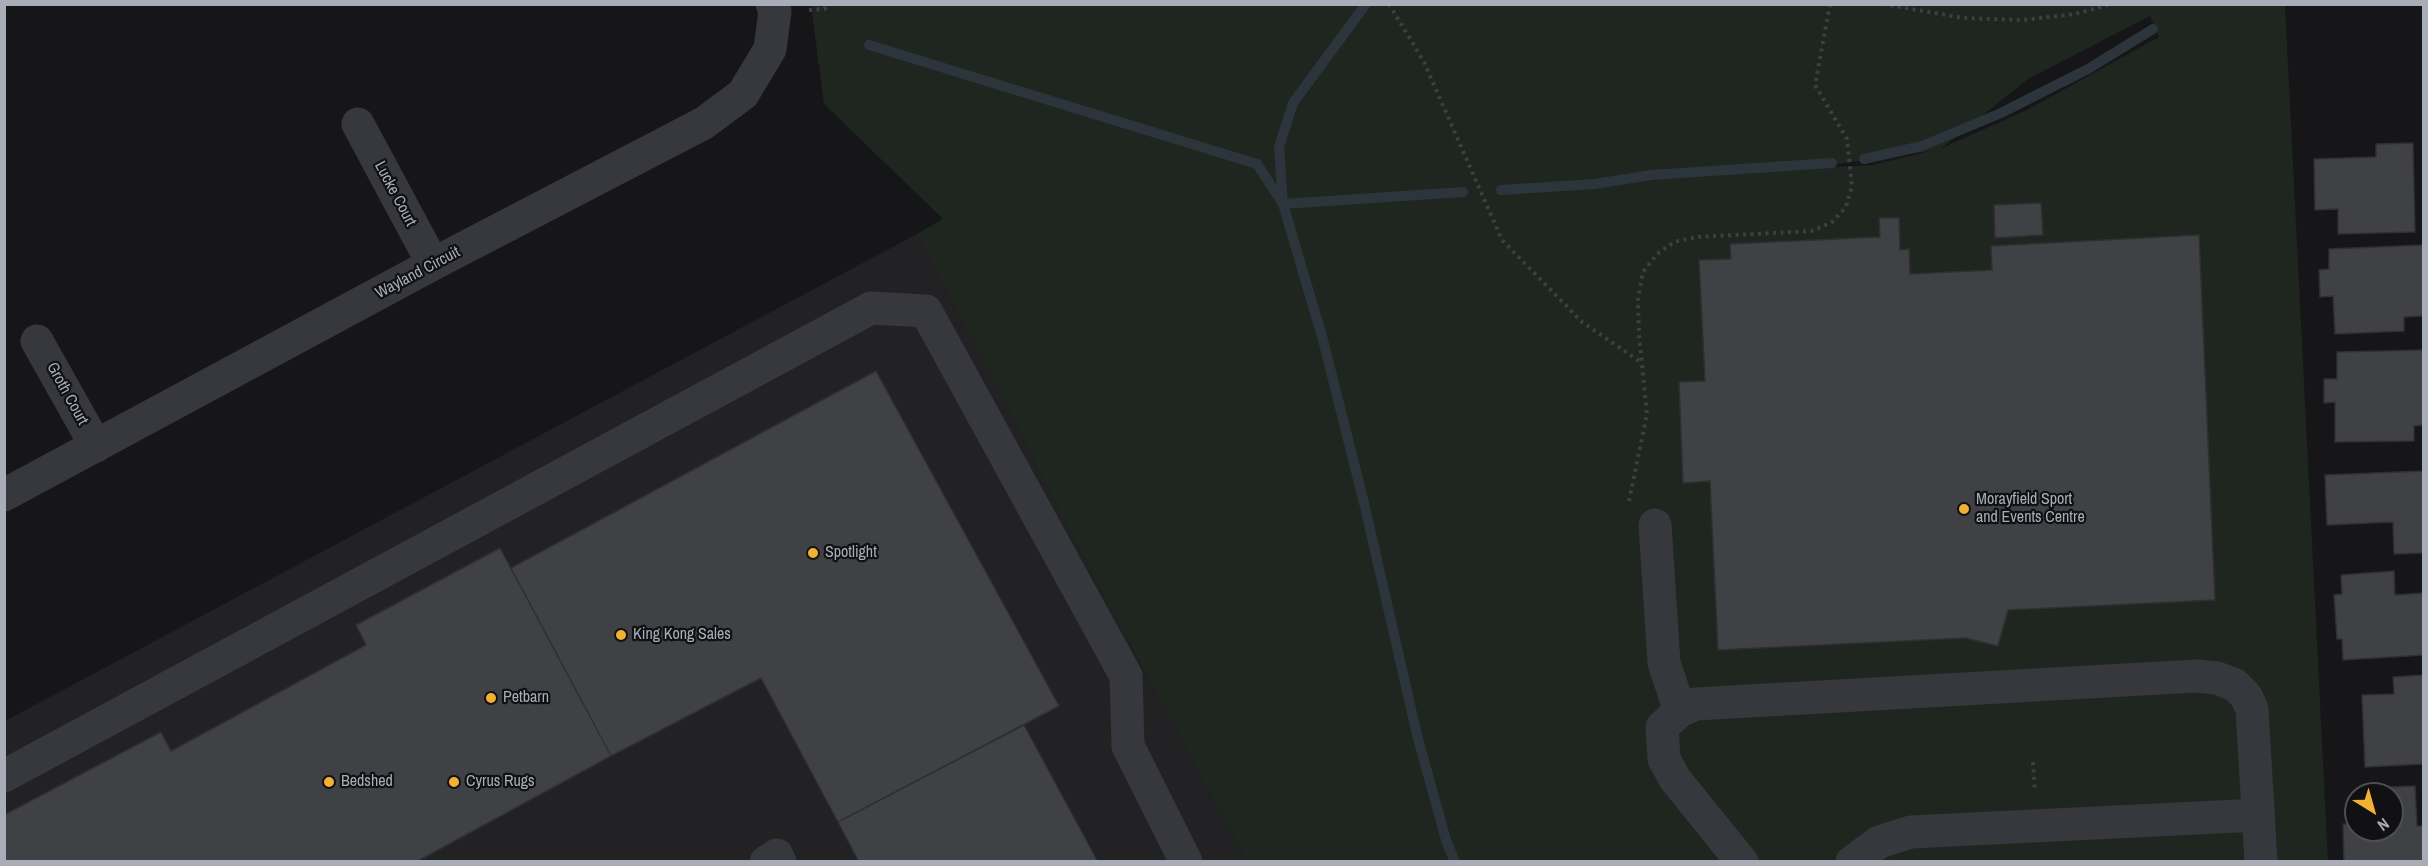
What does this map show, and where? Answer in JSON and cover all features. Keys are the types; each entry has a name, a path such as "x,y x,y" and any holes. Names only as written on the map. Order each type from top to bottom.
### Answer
{"street":[{"name":"Wayland Circuit","path":"4,495 433,264 704,123 743,93 771,49 775,11 772,4"},
{"name":"Lucke Court","path":"358,124 433,264"},
{"path":"4,776 871,308 926,311 1126,676 1128,746 1186,861"},
{"name":"Groth Court","path":"38,341 96,446"},
{"path":"1655,525 1664,663 1680,711"},
{"path":"1742,861 1675,779 1664,759 1662,727 1680,711 1696,704 2196,676 2217,678 2235,685 2246,696 2252,709 2261,861"},
{"path":"1852,861 1879,842 1911,832 2258,815"},
{"path":"766,861 777,855 780,861"}],"path":[{"path":"1389,4 1424,62 1502,240 1582,322 1643,363"},
{"path":"1628,506 1647,414 1638,299 1643,272 1658,254 1674,242 1696,237 1812,231 1832,222 1846,207 1852,186 1847,139 1815,85 1830,4"},
{"path":"1883,4 1962,18 2022,20 2075,14 2111,4"}],"shaded area":[{"path":"811,5 2285,5 2328,861 1246,861 1091,572 917,234 943,219 824,104","holes":["2150,16 2159,37 2025,111 1942,148 2028,79","1929,151 1873,165 1810,168"]},
{"path":"917,234 1091,572 1246,861 5,862 5,721"}],"building":[{"path":"2413,143 2415,232 2338,234 2338,209 2315,210 2314,159 2376,157 2376,144"},
{"path":"2041,203 2043,235 1995,238 1994,205"},
{"path":"1879,218 1899,218 1900,250 1909,249 1910,274 1992,270 1991,246 2199,235 2215,600 2008,610 1998,646 1965,638 1718,650 1710,481 1683,483 1679,382 1705,381 1699,260 1731,259 1730,244 1880,237"},
{"path":"2424,245 2424,316 2404,317 2404,331 2335,334 2333,296 2320,297 2319,270 2329,269 2329,249"},
{"path":"2424,350 2424,425 2414,426 2414,441 2335,442 2335,402 2324,403 2324,379 2337,379 2337,352"},
{"path":"876,371 1059,706 838,822 761,678 611,756 511,568"},
{"path":"2424,471 2424,553 2394,554 2393,522 2327,525 2325,475"},
{"path":"500,548 611,756 416,862 4,862 4,815 161,732 171,751 366,645 356,625"},
{"path":"2394,571 2395,595 2424,593 2424,655 2343,660 2342,639 2337,639 2334,595 2342,594 2341,575"},
{"path":"2424,675 2424,764 2365,767 2362,695 2394,694 2393,677"},
{"path":"1024,725 1098,862 859,862 838,822"},
{"path":"2404,786 2415,786 2417,826 2424,826 2424,862 2344,862 2343,824 2344,842 2404,842"}],"waterway":[{"path":"1366,4 1293,103 1279,147 1283,204 1463,192"},
{"path":"1864,159 1922,146 2001,113 2088,69 2153,29"},
{"path":"869,45 1257,164 1283,204 1323,340 1365,507 1417,735 1446,840 1455,862"},
{"path":"1501,190 1595,184 1651,175 1832,163"}],"place":[{"name":"Morayfield Sport and Events Centre","path":"1964,509"},
{"name":"Spotlight","path":"813,553"},
{"name":"King Kong Sales","path":"621,635"},
{"name":"Petbarn","path":"491,698"},
{"name":"Bedshed","path":"329,782"},
{"name":"Cyrus Rugs","path":"454,782"}]}
